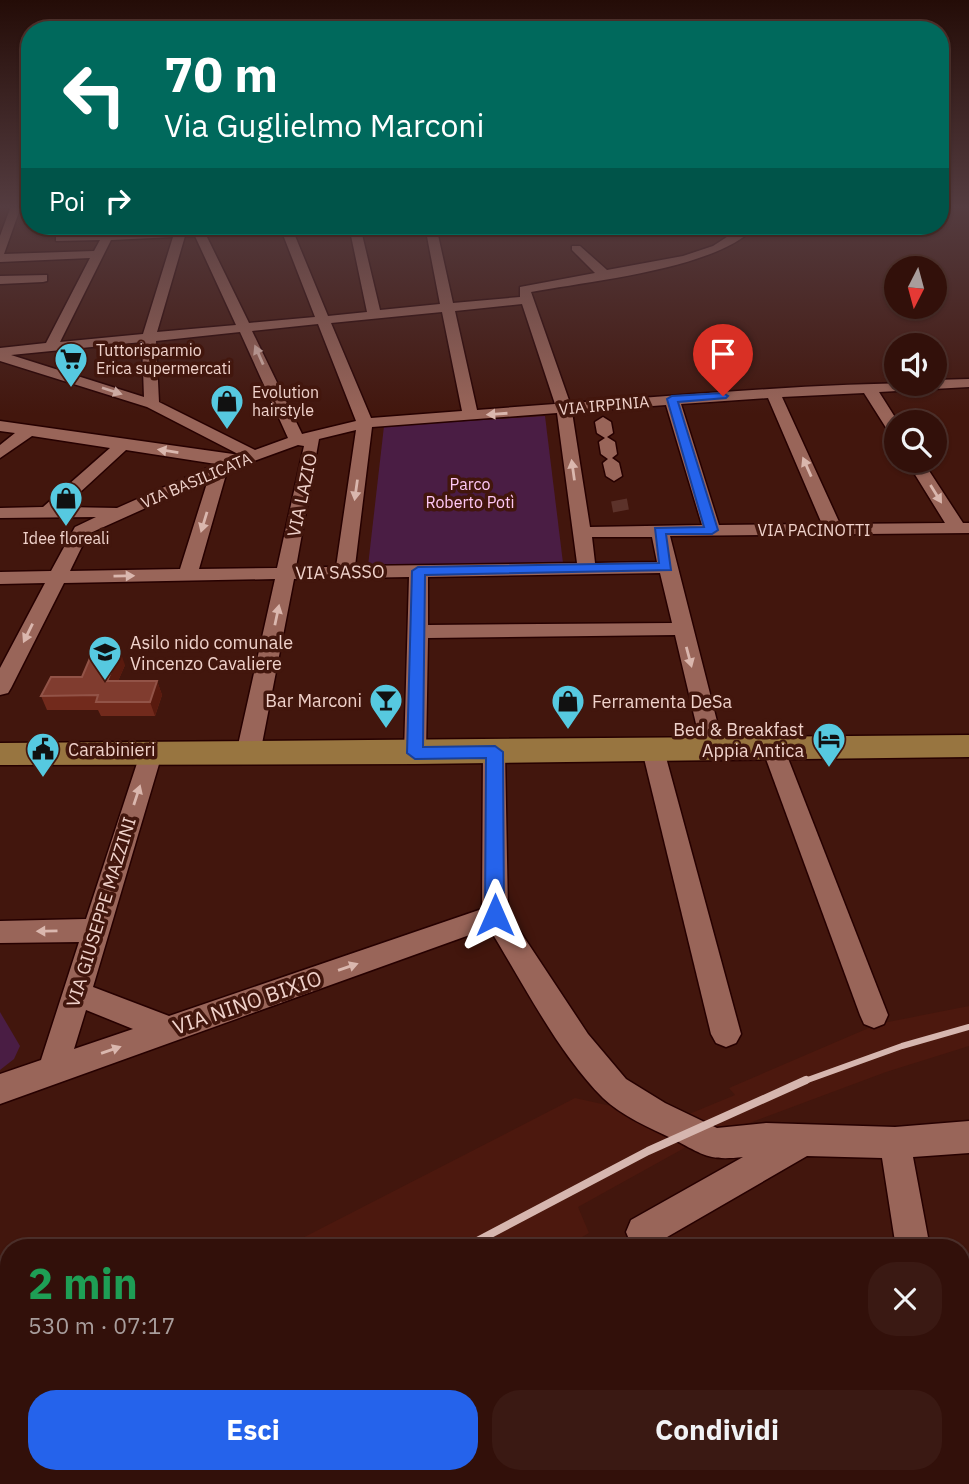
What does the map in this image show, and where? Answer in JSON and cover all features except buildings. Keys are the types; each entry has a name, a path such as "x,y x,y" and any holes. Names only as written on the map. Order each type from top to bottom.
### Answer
{"main road":[{"path":"0,754 415,753 969,746"}],"street":[{"path":"52,345 88,275"},
{"path":"152,404 149,337 167,275"},
{"path":"220,275 305,441"},
{"path":"306,275 364,430 345,573"},
{"path":"365,275 375,316"},
{"path":"441,275 471,416"},
{"path":"587,569 564,408 525,300 524,290 603,275"},
{"path":"0,280 43,278"},
{"path":"0,354 52,345 525,300"},
{"path":"0,354 152,404 236,462"},
{"path":"951,383 969,372"},
{"name":"VIA IRPINIA","path":"364,430 471,416 564,408 610,460 672,399 969,383"},
{"path":"868,387 884,412"},
{"path":"773,393 834,530"},
{"path":"672,399 712,530"},
{"path":"0,426 236,462"},
{"path":"0,453 29,430"},
{"name":"VIA BASILICATA","path":"55,577 81,531 236,462 305,441 364,430"},
{"name":"VIA LAZIO","path":"248,754 285,573 305,441"},
{"path":"47,513 123,444"},
{"path":"188,575 236,462"},
{"path":"923,473 963,528"},
{"path":"0,513 123,512"},
{"name":"VIA PACINOTTI","path":"581,532 963,528"},
{"path":"659,530 713,749"},
{"name":"VIA SASSO","path":"0,578 667,567"},
{"path":"415,753 418,571"},
{"path":"2,679 55,577"},
{"path":"416,632 682,629"},
{"path":"773,748 874,1015"},
{"path":"653,750 726,1034"},
{"path":"495,752 495,915 578,1044 615,1089 654,1114 716,1144 748,1140 895,1143 969,1137"},
{"name":"VIA GIUSEPPE MAZZINI","path":"53,1070 150,754"},
{"name":"VIA NINO BIXIO","path":"0,1089 495,915"},
{"path":"0,932 94,930"},
{"path":"76,993 169,1030"},
{"path":"643,1231 801,1142"},
{"path":"895,1143 911,1239"}],"shaded area":[{"path":"969,1006 969,1046 886,1072 688,1146 578,1207 589,1233 579,1239 301,1239 575,1098 611,1106 653,1129 735,1095 729,1088 878,1024"}],"green space":[{"name":"Parco Roberto Potì","path":"545,416 563,563 368,566 384,426"},
{"path":"0,1012 20,1046 14,1059 0,1070"}],"tunnel":[{"path":"619,500 621,511"}],"railway":[{"path":"802,1082 902,1046 969,1027"},
{"path":"481,1239 648,1151 806,1080"}],"place":[{"name":"Tuttorisparmio Erica supermercati","path":"71,389"},
{"name":"Evolution hairstyle","path":"227,431"},
{"name":"Idee floreali","path":"66,528"},
{"name":"Asilo nido comunale Vincenzo Cavaliere","path":"105,682"},
{"name":"Bar Marconi","path":"386,730"},
{"name":"Ferramenta DeSa","path":"568,731"},
{"name":"Bed & Breakfast Appia Antica","path":"829,769"},
{"name":"Carabinieri","path":"43,779"}],"route":[{"path":"495,915 495,752 415,753 418,571 667,567 659,530 712,530 672,399 723,396"}]}
